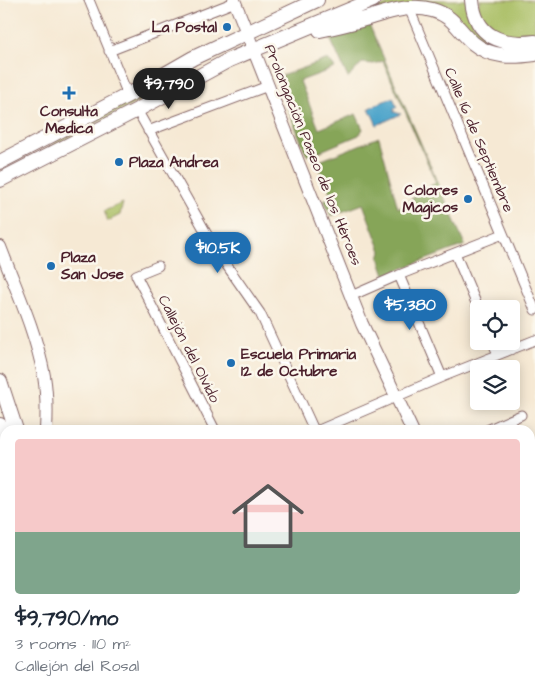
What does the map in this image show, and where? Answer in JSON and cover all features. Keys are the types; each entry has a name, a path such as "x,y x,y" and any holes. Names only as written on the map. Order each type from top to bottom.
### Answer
{"main road":[{"path":"0,162 128,95 193,58 317,0"},
{"path":"0,180 137,110 229,60 373,0"},
{"path":"472,0 474,14 478,23 490,35 504,42 535,42"},
{"path":"280,38 293,37 409,8 422,8 444,15 454,21 473,42 494,54 514,56 535,54"},
{"path":"0,381 14,425"}],"street":[{"path":"89,0 128,95"},
{"path":"109,50 235,1"},
{"name":"Prolongación Paseo de los Héroes","path":"235,1 362,324 410,425"},
{"name":"Calle 16 de Septiembre","path":"409,8 535,310"},
{"path":"148,131 268,86"},
{"path":"137,110 214,247 260,313 312,425"},
{"path":"351,296 503,234"},
{"path":"0,247 26,317 42,368 46,391 46,425"},
{"path":"455,253 475,300"},
{"name":"Callejón del Olvido","path":"158,266 136,275 212,425"},
{"path":"399,275 442,377"},
{"path":"331,425 442,377 535,340"},
{"path":"496,350 498,354"},
{"path":"499,425 522,415"}],"green space":[{"path":"398,0 467,0 473,24 535,50 495,49 484,45 472,35 451,11 444,7 367,13"},
{"path":"480,0 535,0 535,39 522,40 492,32 477,9"},
{"path":"369,24 465,245 385,275 379,257 381,251 363,204 331,216 324,200 332,197 317,162 379,137 398,208 436,182 383,61 374,64 362,63 348,78 329,36"},
{"path":"328,59 335,68 300,81 319,129 356,114 363,129 359,135 309,156 306,154 276,78"},
{"path":"187,69 177,81 43,152 64,135"},
{"path":"123,203 120,215 108,221 104,211"}],"water":[{"path":"393,97 397,107 394,109 394,112 401,114 377,125 369,108"}],"place":[{"name":"La Postal","path":"227,27"},
{"name":"Consulta Medica","path":"69,93"},
{"name":"Plaza Andrea","path":"119,162"},
{"name":"Colores Magicos","path":"468,199"},
{"name":"Plaza San Jose","path":"51,266"},
{"name":"Escuela Primaria 12 de Octubre","path":"231,363"}]}
